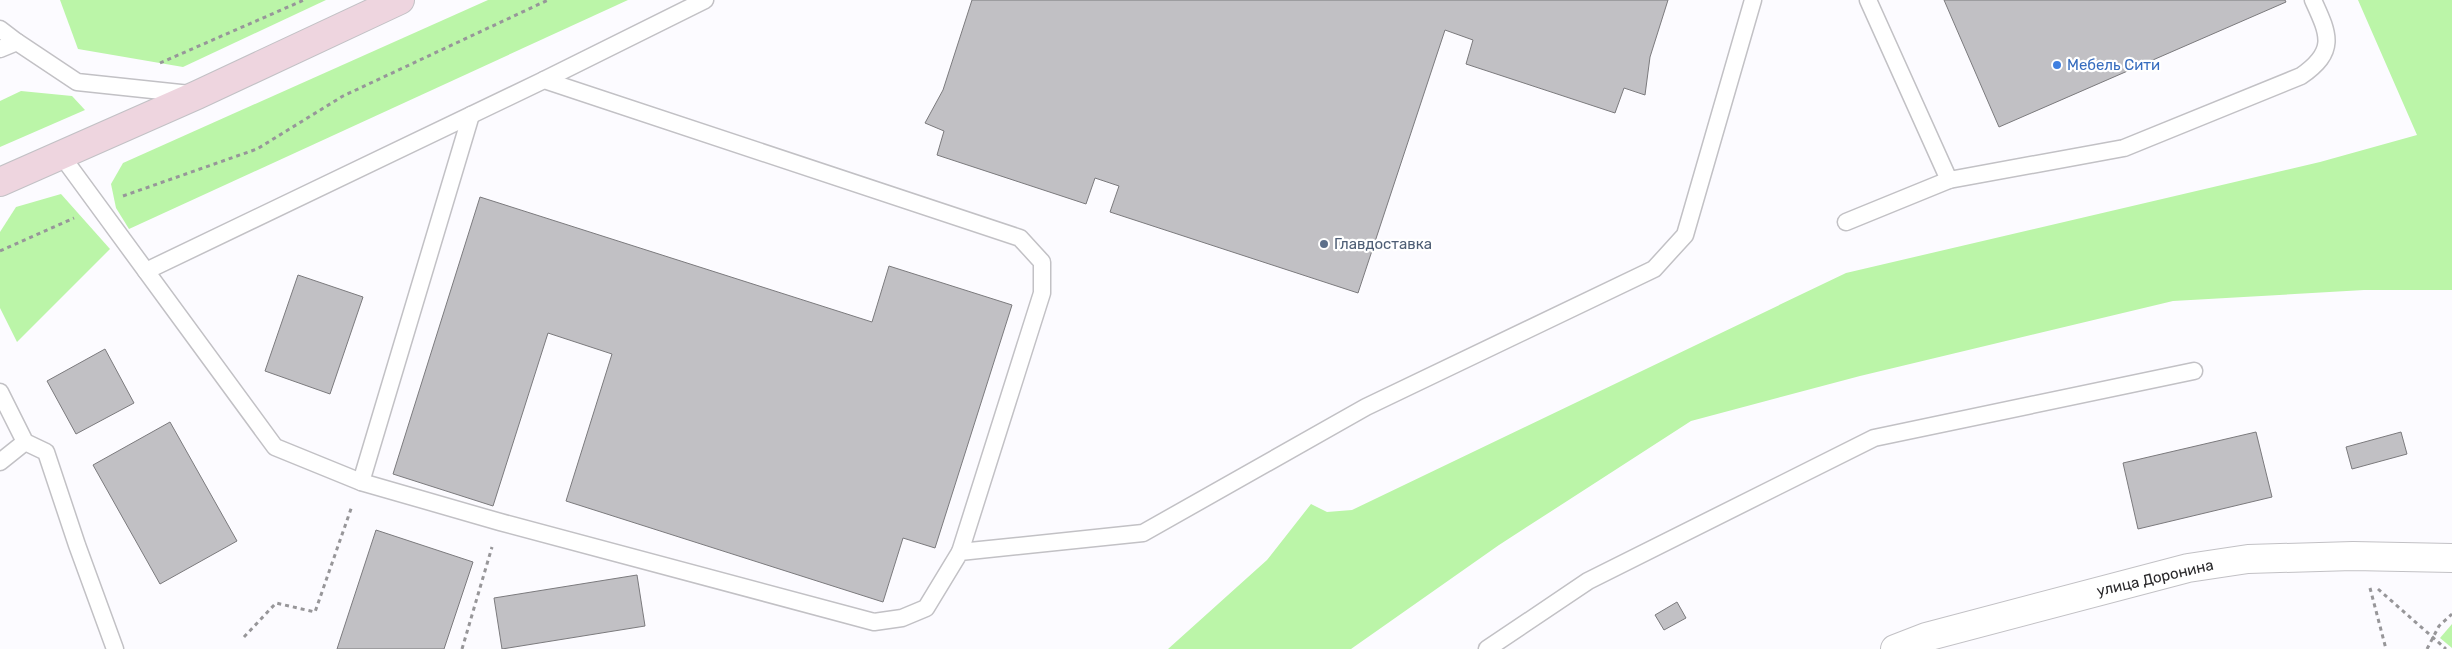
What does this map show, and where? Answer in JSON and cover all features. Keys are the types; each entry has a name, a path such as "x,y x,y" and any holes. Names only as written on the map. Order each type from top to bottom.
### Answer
{"main road":[{"path":"0,182 197,95 400,0"}],"street":[{"name":"улица Доронина","path":"1895,649 1926,637 2188,568 2257,559 2353,556 2452,558"}],"lane":[{"path":"146,271 544,80 705,0"},
{"path":"960,552 1143,533 1366,407 1654,269 1685,235 1753,0"},
{"path":"1868,0 1949,180"},
{"path":"1846,222 1949,180 2124,148 2301,76 2315,66 2327,48 2326,28 2313,0"},
{"path":"0,29 77,82 197,95"},
{"path":"0,36 17,42"},
{"path":"0,49 17,42"},
{"path":"60,155 275,447 361,482 500,522 874,622 902,618 926,608 960,552 1042,293 1042,262 1020,238 544,80"},
{"path":"361,482 471,115"},
{"path":"1487,649 1588,581 1874,438 2194,371"},
{"path":"0,392 25,442 46,452 115,649"},
{"path":"0,462 25,442"}],"path":[{"path":"152,67 304,0"},
{"path":"0,251 126,194 257,149 343,96 548,0"},
{"path":"244,638 276,602 315,612 361,482"},
{"path":"462,649 500,522"},
{"path":"2386,649 2368,580 2446,649"},
{"path":"2427,649 2439,626 2452,614"}],"green space":[{"path":"60,0 326,0 183,67 78,49"},
{"path":"488,0 628,0 129,229 116,208 111,184 123,163"},
{"path":"2358,0 2452,0 2452,290 2364,290 2173,301 1860,376 1691,421 1499,545 1351,649 1168,649 1267,560 1311,504 1327,512 1352,510 1846,273 2320,162 2417,135"},
{"path":"21,91 72,96 85,110 0,147 0,101"},
{"path":"61,194 110,249 17,342 0,308 0,232 16,207"},
{"path":"2452,624 2452,648 2440,638"}],"building":[{"path":"972,0 1668,0 1650,57 1645,95 1624,88 1615,113 1466,64 1473,40 1445,30 1358,293 1110,212 1119,186 1095,178 1086,204 937,155 944,131 925,123 943,90"},
{"name":"Мебель Сити","path":"1944,0 2285,0 2286,2 1999,127"},
{"path":"480,197 872,322 889,266 1012,305 935,548 903,538 883,602 566,501 612,354 548,333 493,506 393,474"},
{"path":"298,275 363,297 330,394 265,371"},
{"path":"105,349 134,403 76,434 47,381"},
{"path":"170,422 237,541 160,584 93,465"},
{"path":"2256,432 2272,497 2138,529 2123,463"},
{"path":"2401,432 2407,454 2352,469 2346,447"},
{"path":"376,530 473,562 444,649 337,649"},
{"path":"637,575 645,626 502,649 494,598"},
{"path":"1677,602 1686,618 1664,630 1655,615"}],"place":[{"name":"Мебель Сити","path":"2057,65"},
{"name":"Главдоставка","path":"1324,244"}]}
